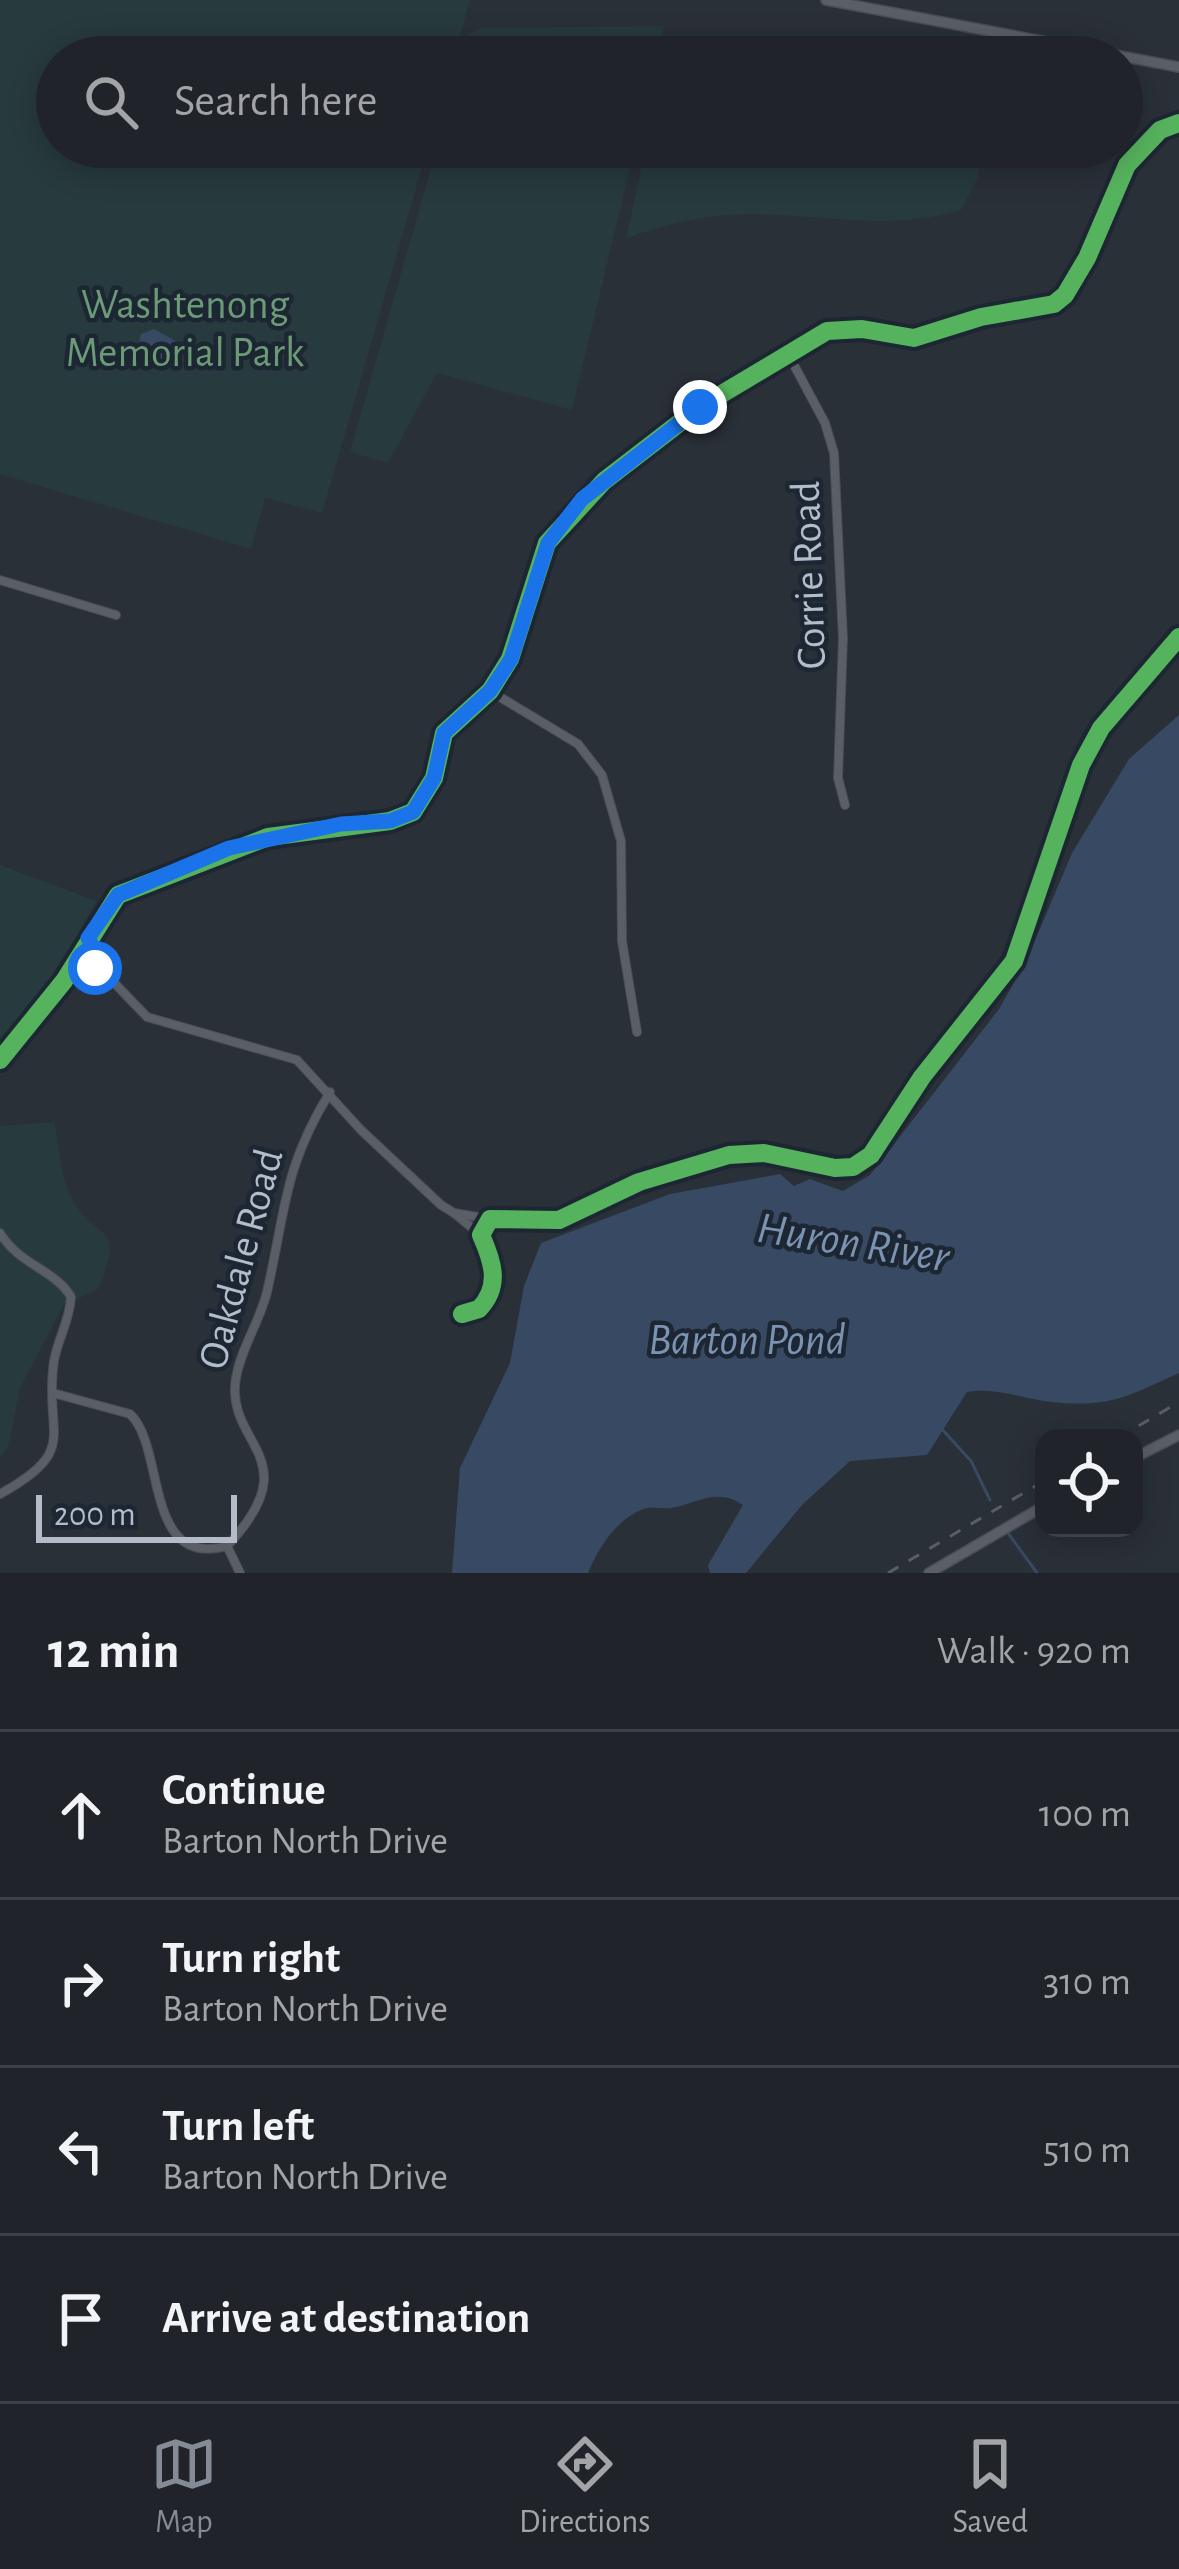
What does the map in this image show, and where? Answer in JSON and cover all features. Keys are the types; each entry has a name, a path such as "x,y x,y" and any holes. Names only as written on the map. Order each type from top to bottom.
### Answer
{"street":[{"path":"826,0 891,6 1033,36"},
{"path":"1143,59 1179,67"},
{"path":"1143,148 1160,130 1179,123"},
{"path":"0,1060 69,974 118,895 229,848 341,824 390,821 413,812 434,778 444,733 490,691 511,659 537,563 582,499 700,407 787,352 843,328 914,338 981,317 1054,304 1087,258 1126,168"},
{"name":"Corrie Road","path":"787,352 825,423 834,453 843,638 838,778 845,805"},
{"path":"0,580 116,615"},
{"path":"454,1213 559,1220 639,1181 729,1155 764,1153 835,1168 854,1167 871,1155 922,1077 1014,961 1081,765 1101,728 1179,637"},
{"path":"490,691 578,744 602,775 622,842 622,941 637,1032"},
{"path":"88,938 106,971 147,1017 298,1060 398,1167 481,1235 495,1274 493,1289 479,1309 462,1314"},
{"path":"69,974 95,968 106,971"},
{"name":"Oakdale Road","path":"227,1546 253,1514 265,1483 259,1451 235,1393 236,1377 268,1290 289,1172 330,1092"},
{"path":"481,1235 490,1219"},
{"path":"0,1233 11,1251 59,1282 71,1297 54,1362 50,1458 39,1473 0,1494"},
{"path":"53,1393 130,1414 150,1444 158,1504 179,1535 208,1550 227,1546 240,1573"},
{"path":"1143,1454 1179,1436"},
{"path":"928,1573 1035,1511"}],"green space":[{"name":"Washtenong Memorial Park","path":"0,0 470,0 460,36 36,36 36,168 422,168 322,513 265,498 251,549 0,474"},
{"path":"664,26 661,36 468,36 482,28"},
{"path":"431,168 630,168 572,410 437,373 388,463 350,452"},
{"path":"641,168 979,168 961,210 935,216 881,221 730,214 626,238"},
{"path":"0,865 96,901 58,971 0,1046"},
{"path":"54,1122 68,1191 81,1213 105,1235 110,1252 98,1289 63,1306 20,1388 8,1447 0,1457 0,1126"}],"water":[{"path":"154,329 181,344 173,366 136,354 141,334"},
{"name":"Barton Pond","path":"1179,715 1179,1373 1105,1402 1052,1402 967,1392 927,1455 850,1461 802,1505 746,1573 710,1573 708,1565 743,1505 716,1497 633,1514 609,1536 588,1573 452,1573 460,1468 510,1363 524,1286 541,1243 670,1194 780,1174 794,1186 810,1179 843,1191 870,1175 999,1009 1025,964 1072,853 1129,759"}],"waterway":[{"path":"941,1428 971,1461 990,1500"},
{"path":"1008,1533 1037,1573"}],"railway":[{"path":"1133,1429 1179,1402"},
{"path":"888,1573 1035,1486"}],"cycle path":[{"path":"1143,148 1160,130 1179,123"},
{"path":"0,1060 64,981 118,895 268,837 390,821 413,812 434,778 444,733 490,691 510,659 547,543 604,481 700,407 827,331 862,329 914,338 981,317 1054,304 1065,295 1087,258 1126,168"},
{"path":"462,1314 479,1309 490,1292 491,1264 481,1235 490,1219 559,1220 639,1182 729,1155 764,1153 835,1168 853,1167 871,1155 922,1077 1014,961 1081,765 1101,728 1179,637"}],"route":[{"path":"95,968 106,971 88,938 118,895 229,848 268,837 390,821 413,812 434,778 437,746 444,733 456,717 490,691 511,659 537,563 561,524 582,499 700,407"}],"water label":[{"name":"Huron River","path":"853,1243"}]}
